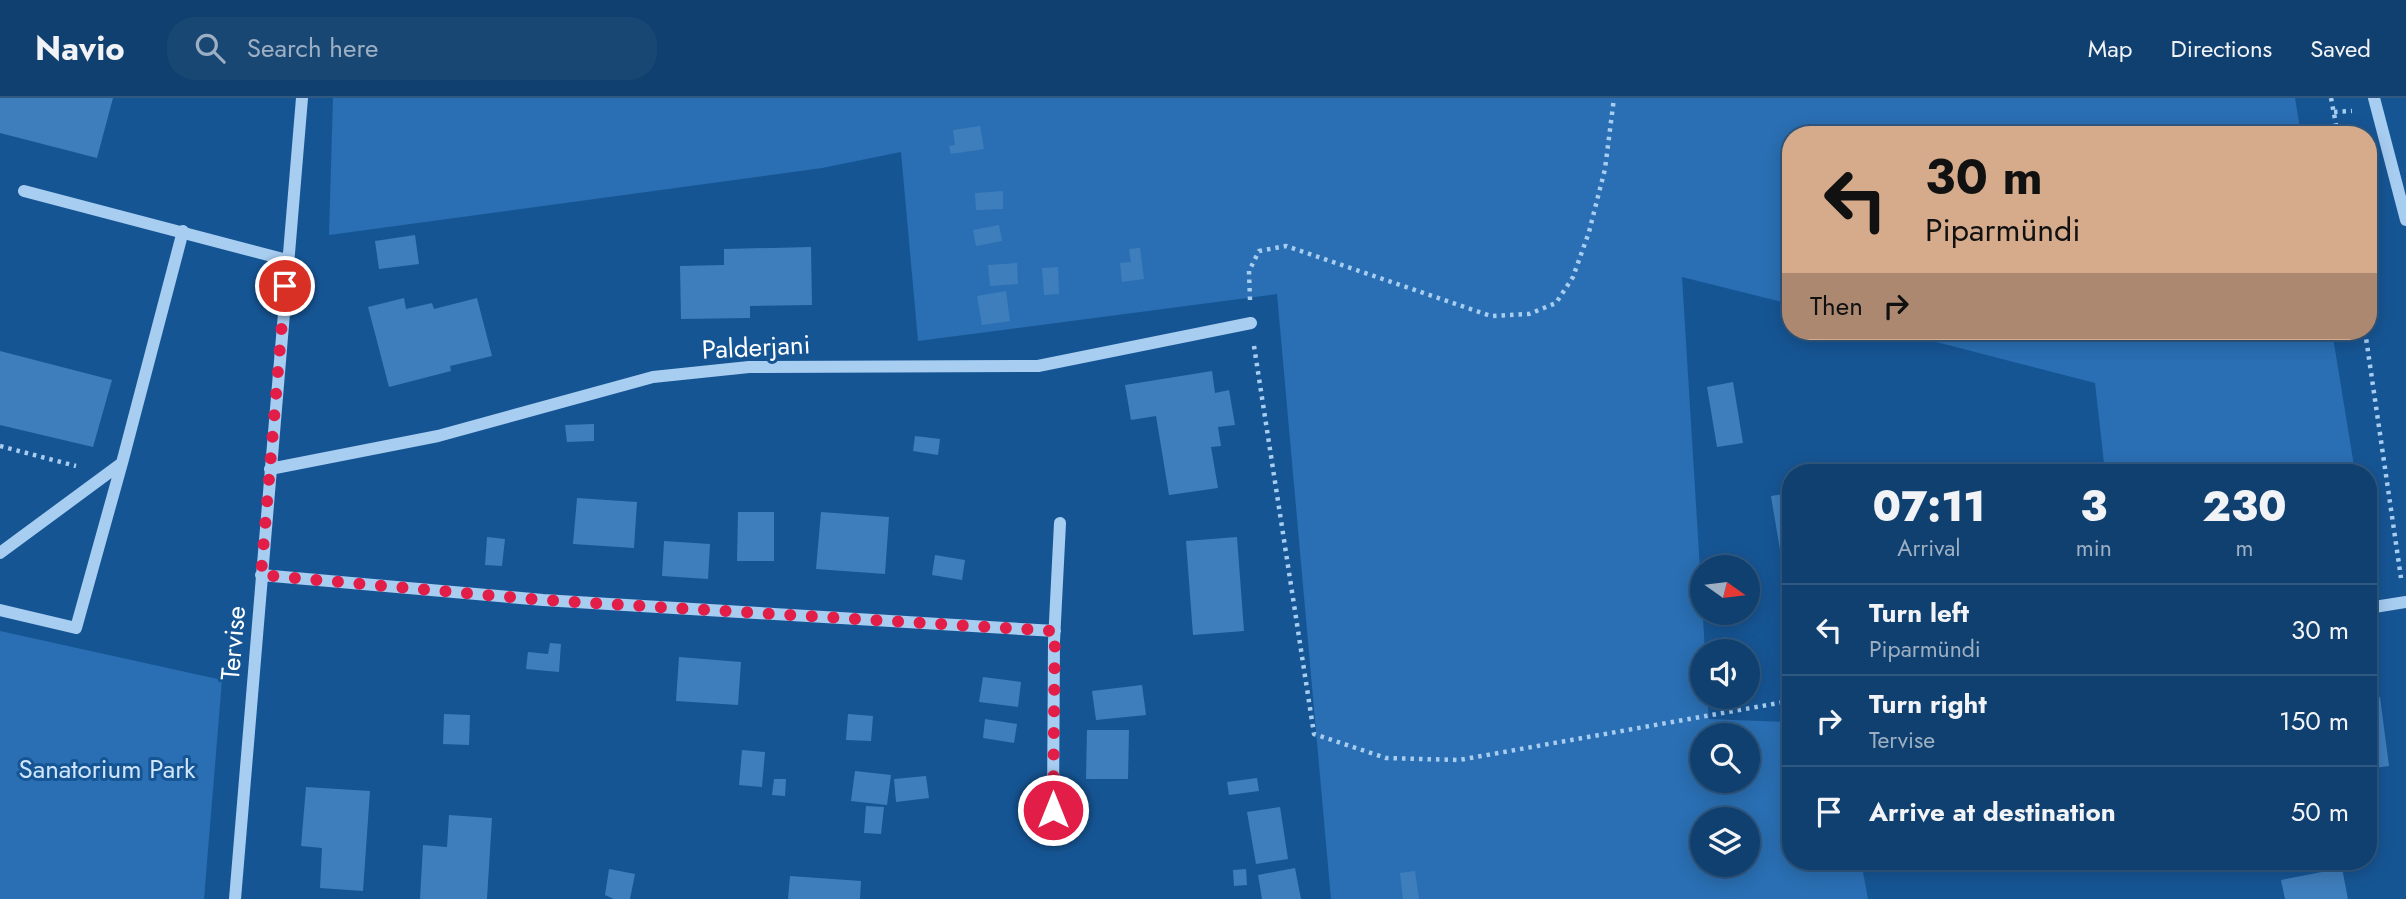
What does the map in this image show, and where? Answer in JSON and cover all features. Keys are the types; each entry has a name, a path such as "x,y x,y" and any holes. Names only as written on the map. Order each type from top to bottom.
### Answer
{"street":[{"name":"Tervise","path":"235,899 302,98"},
{"path":"2374,98 2406,220"},
{"path":"24,191 287,260"},
{"path":"0,610 76,628 183,231"},
{"name":"Palderjani","path":"270,469 438,436 653,377 749,367 1038,366 1251,323"},
{"path":"0,553 122,463"},
{"path":"1053,810 1055,631 1060,523"},
{"path":"261,575 543,600 1055,631"},
{"path":"2377,607 2405,603"}],"path":[{"path":"1614,98 1605,169 1589,232 1573,278 1556,303 1529,314 1491,316 1286,246 1259,251 1250,271 1251,323 1314,734 1387,758 1459,760 1782,702"},
{"path":"2331,98 2336,126"},
{"path":"2334,112 2361,111"},
{"path":"2366,340 2405,603"},
{"path":"0,446 107,474"}],"green space":[{"path":"333,98 2295,98 2300,126 1782,126 1782,302 1682,277 1699,555 1690,555 1690,625 1703,625 1704,639 1690,639 1690,709 1708,709 1709,719 1782,722 1782,870 1863,870 1868,899 1331,899 1277,294 918,341 901,152 822,168 329,235"},
{"path":"1929,340 2333,340 2354,464 2104,464 2095,383"},
{"name":"Sanatorium Park","path":"0,631 222,680 204,899 0,899"}],"building":[{"path":"0,98 113,98 97,158 0,133"},
{"path":"980,126 984,149 951,154 949,146 955,145 953,130"},
{"path":"1003,191 1003,209 976,210 975,193"},
{"path":"999,225 1002,241 976,246 973,230"},
{"path":"415,235 419,264 379,269 375,241"},
{"path":"811,247 812,305 750,306 750,318 681,319 680,266 724,265 724,249"},
{"path":"1140,248 1144,279 1122,282 1120,263 1131,262 1129,249"},
{"path":"1017,263 1018,284 990,286 988,265"},
{"path":"1058,267 1059,294 1044,295 1042,268"},
{"path":"1006,291 1010,321 982,325 977,296"},
{"path":"404,298 406,309 432,303 434,309 477,298 492,356 450,366 451,371 389,387 368,307"},
{"path":"0,351 112,380 93,447 0,425"},
{"path":"1212,371 1215,393 1229,390 1235,425 1218,427 1221,446 1211,447 1218,488 1169,495 1156,416 1131,420 1125,385"},
{"path":"1733,382 1743,443 1717,447 1707,387"},
{"path":"594,424 594,441 567,442 565,425"},
{"path":"915,436 940,439 938,455 913,451"},
{"path":"1782,494 1782,562 1771,496"},
{"path":"577,498 637,502 634,548 573,544"},
{"path":"738,512 774,512 774,561 737,561"},
{"path":"821,512 889,517 885,574 816,569"},
{"path":"487,537 505,539 502,566 485,565"},
{"path":"1237,537 1244,631 1193,635 1186,541"},
{"path":"664,541 710,544 708,579 662,576"},
{"path":"935,555 965,560 962,580 932,575"},
{"path":"550,643 561,644 559,672 526,669 528,652 548,654"},
{"path":"679,657 741,662 738,705 676,701"},
{"path":"983,677 1021,682 1018,707 979,702"},
{"path":"1142,685 1146,715 1096,720 1092,691"},
{"path":"2377,697 2380,697 2389,766 2377,768"},
{"path":"444,714 470,715 469,745 443,744"},
{"path":"848,714 873,716 871,741 846,740"},
{"path":"985,719 1017,724 1014,743 983,738"},
{"path":"1087,730 1129,730 1128,779 1086,779"},
{"path":"742,750 765,752 762,787 739,785"},
{"path":"855,771 891,775 887,805 851,801"},
{"path":"926,776 929,798 896,802 894,779"},
{"path":"1257,778 1259,791 1229,795 1227,782"},
{"path":"774,779 786,779 785,796 772,795"},
{"path":"306,787 370,791 363,891 320,888 322,848 301,846"},
{"path":"866,806 884,807 881,834 864,833"},
{"path":"1280,807 1288,859 1256,864 1247,812"},
{"path":"449,815 492,818 487,899 420,899 423,845 447,847"},
{"path":"1295,868 1301,899 1262,899 1258,875"},
{"path":"609,869 635,874 630,899 614,899 605,895"},
{"path":"1246,869 1247,885 1234,886 1233,870"},
{"path":"2342,870 2348,899 2285,899 2281,880"},
{"path":"1415,871 1419,899 1403,899 1400,873"},
{"path":"790,876 861,881 860,899 788,899"}],"route":[{"path":"285,286 261,575 543,600 1055,631 1053,810"}]}
